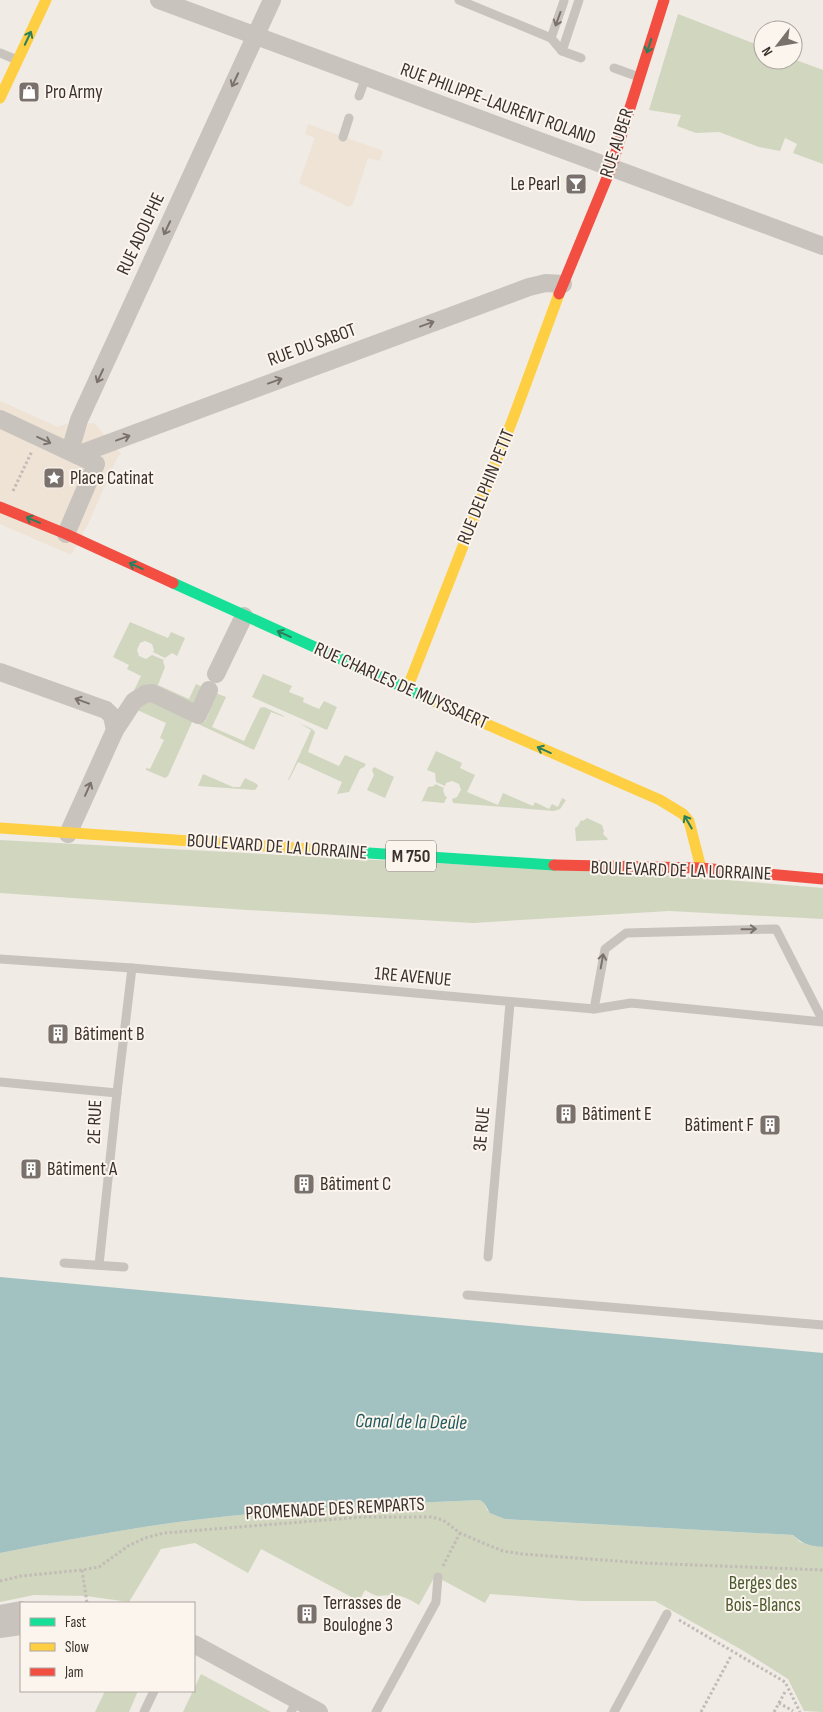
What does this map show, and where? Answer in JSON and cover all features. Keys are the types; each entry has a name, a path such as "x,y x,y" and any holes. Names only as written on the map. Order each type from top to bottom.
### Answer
{"street":[{"path":"0,98 46,0"},
{"name":"RUE PHILIPPE-LAURENT ROLAND","path":"159,0 823,246"},
{"name":"RUE ADOLPHE","path":"73,453 79,420 272,0"},
{"name":"RUE AUBER","path":"563,284 610,168 664,0"},
{"name":"RUE DU SABOT","path":"73,453 529,287 546,283 563,284"},
{"name":"RUE DELPHIN PETIT","path":"407,689 514,416 563,284"},
{"path":"0,419 96,464 66,534 3,508"},
{"name":"RUE CHARLES DE MUYSSAERT","path":"66,534 407,689 656,790 683,814 688,821 701,868"},
{"path":"216,674 244,616"},
{"path":"0,672 106,710 112,716 115,730"},
{"path":"68,834 115,730 134,701 145,694 152,693 198,714 209,690"},
{"name":"BOULEVARD DE LA LORRAINE","path":"0,828 514,863 591,867 701,868 823,879"},
{"path":"0,1614 20,1610"},
{"path":"0,1630 20,1626"},
{"path":"195,1645 294,1706 319,1712"}],"lane":[{"path":"459,0 551,38 562,52 581,58"},
{"path":"562,52 578,0"},
{"path":"551,38 564,1"},
{"path":"0,53 18,60"},
{"path":"614,68 639,77"},
{"path":"358,96 366,77"},
{"path":"343,137 350,118"},
{"path":"594,1009 605,948 626,933 776,929 823,1021"},
{"name":"1RE AVENUE","path":"0,959 132,968 510,1003 594,1009 631,1003 823,1021"},
{"path":"117,1093 132,968"},
{"name":"3E RUE","path":"488,1257 510,1003"},
{"name":"2E RUE","path":"0,1082 117,1093 99,1265"},
{"path":"64,1263 124,1267"},
{"path":"467,1295 823,1324"},
{"path":"376,1712 436,1602 438,1577"},
{"path":"614,1712 667,1614"},
{"path":"144,1712 154,1692"}],"path":[{"path":"3,508 38,437"},
{"name":"PROMENADE DES REMPARTS","path":"0,1581 22,1576 99,1567 128,1546 145,1538 164,1533 336,1519 388,1517 437,1518 443,1520 460,1533 503,1551 522,1554 643,1563 823,1570"},
{"path":"438,1577 460,1533"},
{"path":"82,1570 87,1602"},
{"path":"667,1614 786,1682 800,1712"},
{"path":"701,1712 731,1656"},
{"path":"774,1712 785,1692"},
{"path":"779,1703 793,1711"}],"green space":[{"path":"678,14 753,43 753,70 803,70 803,63 823,70 823,164 793,153 797,144 785,138 780,151 759,147 719,132 696,133 677,126 681,115 649,110"},
{"path":"130,622 168,638 171,632 185,638 177,656 172,653 165,658 153,652 152,644 145,641 140,643 137,650 139,656 146,659 152,655 164,660 165,667 158,685 189,699 196,684 205,688 198,702 192,704 157,689 126,707 141,676 127,669 129,665 113,657"},
{"path":"263,674 292,686 289,692 304,698 303,702 319,709 324,701 337,707 327,730 252,697"},
{"path":"213,692 226,697 212,727 244,741 260,708 264,707 284,717 271,712 254,750 196,723 205,722 209,713 207,710"},
{"path":"147,699 193,720 168,776 165,778 146,770 146,768 150,769 164,740 160,738 166,723 135,709"},
{"path":"299,723 315,732 308,752 339,766 345,755 366,764 360,769 349,792 337,794 342,782 298,762 288,780 311,730"},
{"path":"436,751 462,763 460,768 475,775 467,792 498,805 503,793 533,806 535,802 549,809 552,804 558,807 562,798 566,800 560,809 554,811 453,803 452,799 457,797 461,790 459,784 452,781 446,783 445,786 436,782 435,773 427,770"},
{"path":"374,767 394,777 385,798 367,790 374,775 372,770"},
{"path":"203,774 233,787 240,787 245,778 258,786 255,790 198,786"},
{"path":"435,784 444,788 445,796 447,797 444,803 423,801 421,803 428,787"},
{"path":"587,818 602,825 603,834 607,840 576,841 575,828 581,820 583,821"},
{"path":"0,840 680,876 823,888 823,919 669,911 473,923 0,893"},
{"name":"Berges des Bois-Blancs","path":"480,1500 484,1503 487,1510 505,1519 793,1535 800,1542 823,1547 823,1712 804,1711 788,1679 742,1650 655,1601 582,1601 490,1594 485,1603 435,1576 419,1605 399,1596 376,1596 365,1590 359,1601 261,1549 248,1573 195,1543 161,1549 129,1602 86,1596 34,1595 0,1602 0,1553 191,1520 356,1506"},
{"path":"201,1674 271,1712 183,1712 192,1692 195,1692 195,1687"},
{"path":"105,1692 138,1692 129,1712 95,1712"}],"shaded area":[{"path":"308,124 383,151 380,161 368,158 353,204 349,207 299,183 315,138 305,134"},
{"name":"Place Catinat","path":"0,401 58,427 66,424 94,423 121,454 117,458 89,522 71,555 0,524"}],"water":[{"name":"Canal de la Deûle","path":"0,1277 823,1353 823,1547 807,1544 793,1535 505,1519 490,1513 480,1500 356,1506 191,1520 0,1553"}],"traffic: fast":[{"path":"173,583 436,702"},
{"path":"323,850 554,865"}],"traffic: slow":[{"path":"0,98 46,0"},
{"path":"407,689 514,416 559,294"},
{"path":"436,702 660,800 683,814 689,821 701,868"},
{"path":"0,828 323,850"}],"traffic: jam":[{"path":"559,294 611,168 664,0"},
{"path":"0,507 66,534 173,583"},
{"path":"554,865 701,868 823,879"}],"place":[{"name":"Pro Army","path":"29,92"},
{"name":"Le Pearl","path":"576,184"},
{"name":"Place Catinat","path":"54,478"},
{"name":"Bâtiment B","path":"58,1034"},
{"name":"Bâtiment E","path":"566,1114"},
{"name":"Bâtiment F","path":"770,1125"},
{"name":"Bâtiment A","path":"31,1169"},
{"name":"Bâtiment C","path":"304,1184"},
{"name":"Terrasses de Boulogne 3","path":"307,1614"}]}
